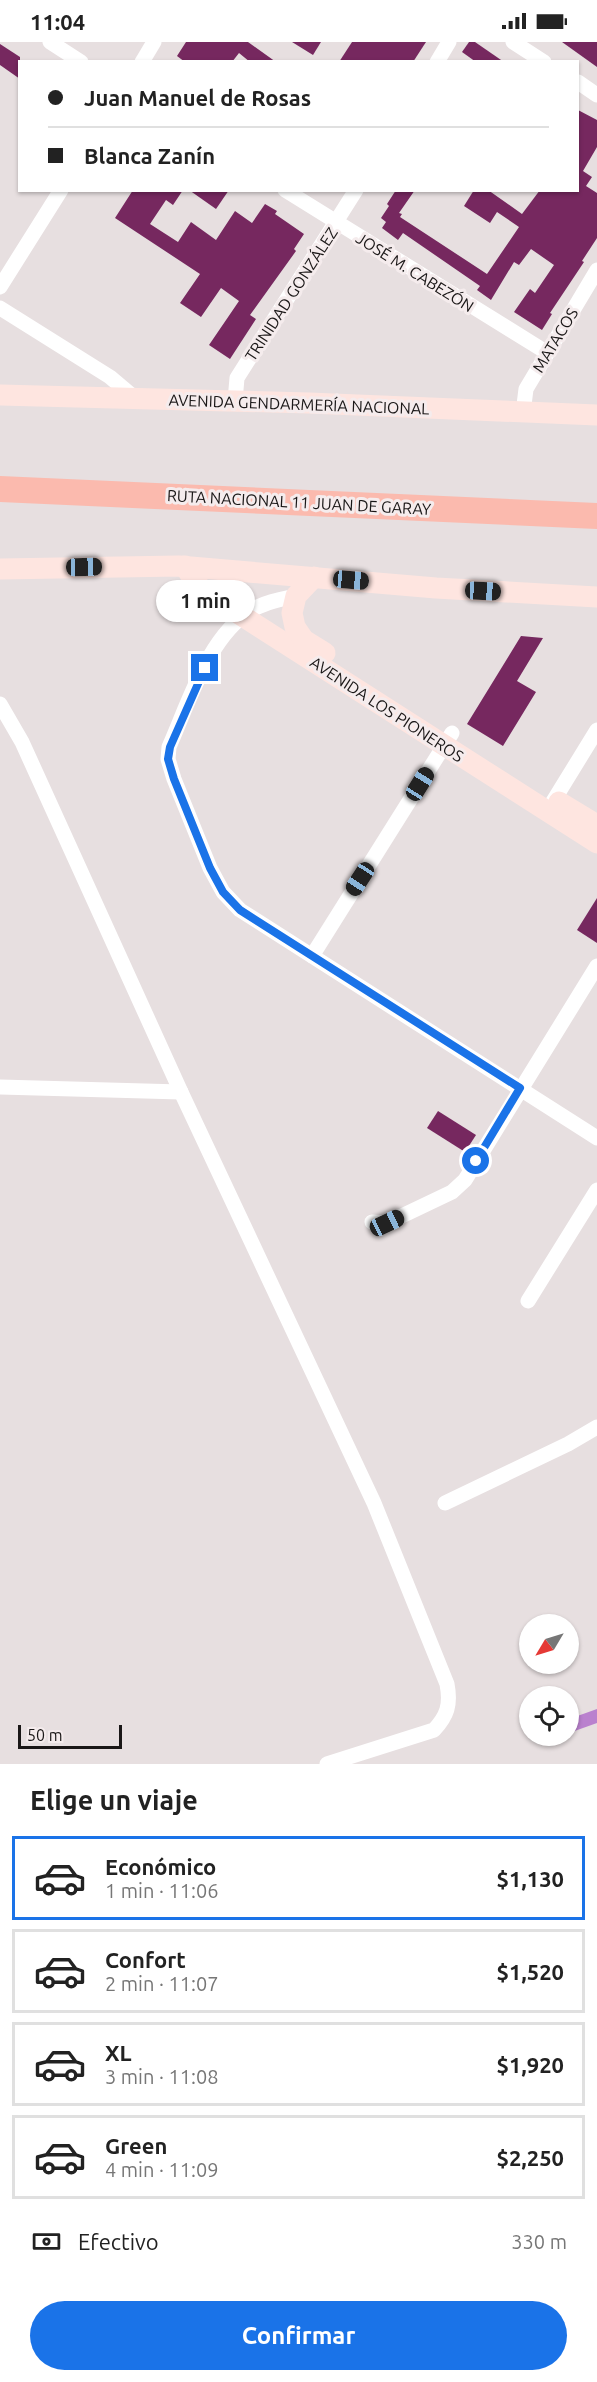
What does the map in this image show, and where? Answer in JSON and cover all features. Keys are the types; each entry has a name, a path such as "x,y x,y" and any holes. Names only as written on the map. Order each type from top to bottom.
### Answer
{"highway":[{"name":"RUTA NACIONAL 11 JUAN DE GARAY","path":"0,489 597,516"}],"main road":[{"name":"AVENIDA GENDARMERÍA NACIONAL","path":"0,395 597,414"},
{"path":"0,569 185,566 436,588 597,597"},
{"name":"AVENIDA LOS PIONEROS","path":"185,566 195,583 243,616 448,739 551,805 597,843"},
{"path":"296,596 314,577"},
{"name":"AVENIDA LOS PIONEROS","path":"296,596 292,613 295,627 304,640 448,739"},
{"name":"AVENIDA LOS PIONEROS","path":"551,805 597,825"}],"street":[{"path":"50,42 78,60"},
{"path":"143,60 154,42"},
{"path":"438,60 449,42"},
{"path":"513,42 541,60"},
{"path":"579,83 597,94"},
{"path":"0,287 60,192"},
{"name":"JOSÉ M. CABEZÓN","path":"288,192 336,224 546,352"},
{"name":"TRINIDAD GONZÁLEZ","path":"235,401 237,378 355,192"},
{"name":"MATACOS","path":"523,413 525,389 597,270"},
{"path":"0,308 110,377 136,399"},
{"path":"296,596 260,606 243,616 219,641 170,747 168,759 174,779 223,892 240,910 597,1138"},
{"path":"0,704 37,775 181,1092 374,1503 447,1684 450,1699 446,1717 434,1730 327,1764"},
{"path":"551,805 597,730"},
{"path":"312,956 448,739"},
{"path":"372,1222 387,1223 452,1192 465,1180 597,966"},
{"path":"0,1087 181,1092"},
{"path":"528,1301 597,1190"},
{"path":"445,1503 568,1444 597,1427"}],"shaded area":[{"path":"597,1709 597,1723 579,1729 579,1715"}],"building":[{"path":"186,42 248,42 273,60 248,60 239,53 234,60 182,60 177,56"},
{"path":"292,42 321,42 313,55"},
{"path":"352,42 426,42 414,60 340,60"},
{"path":"469,42 475,42 501,60 473,60 462,52"},
{"path":"562,42 597,42 597,67"},
{"path":"0,44 20,57 18,78 0,65"},
{"path":"579,111 597,120 597,147 583,171 592,177 586,186 597,193 597,238 550,313 552,314 542,330 514,312 530,289 535,293 554,265 531,249 519,265 514,262 491,300 477,290 480,286 403,233 398,240 382,228 386,222 381,218 395,192 414,192 399,213 402,214 400,217 487,274 519,227 497,212 490,223 464,206 473,192 491,192 522,214 538,192 579,192"},
{"path":"132,192 182,192 173,205 166,200 150,224 178,242 191,222 216,240 235,211 252,223 265,204 277,211 275,214 304,234 294,249 296,251 250,315 256,319 230,359 209,345 239,301 221,288 201,317 180,303 200,274 115,218"},
{"path":"192,192 228,192 216,209"},
{"path":"521,636 543,638 517,681 536,692 503,746 467,724"},
{"path":"597,898 597,943 577,930"},
{"path":"438,1111 476,1135 465,1152 427,1128"}],"route":[{"path":"205,668 170,747 168,759 210,868 223,892 240,910 520,1088 476,1161"}]}
